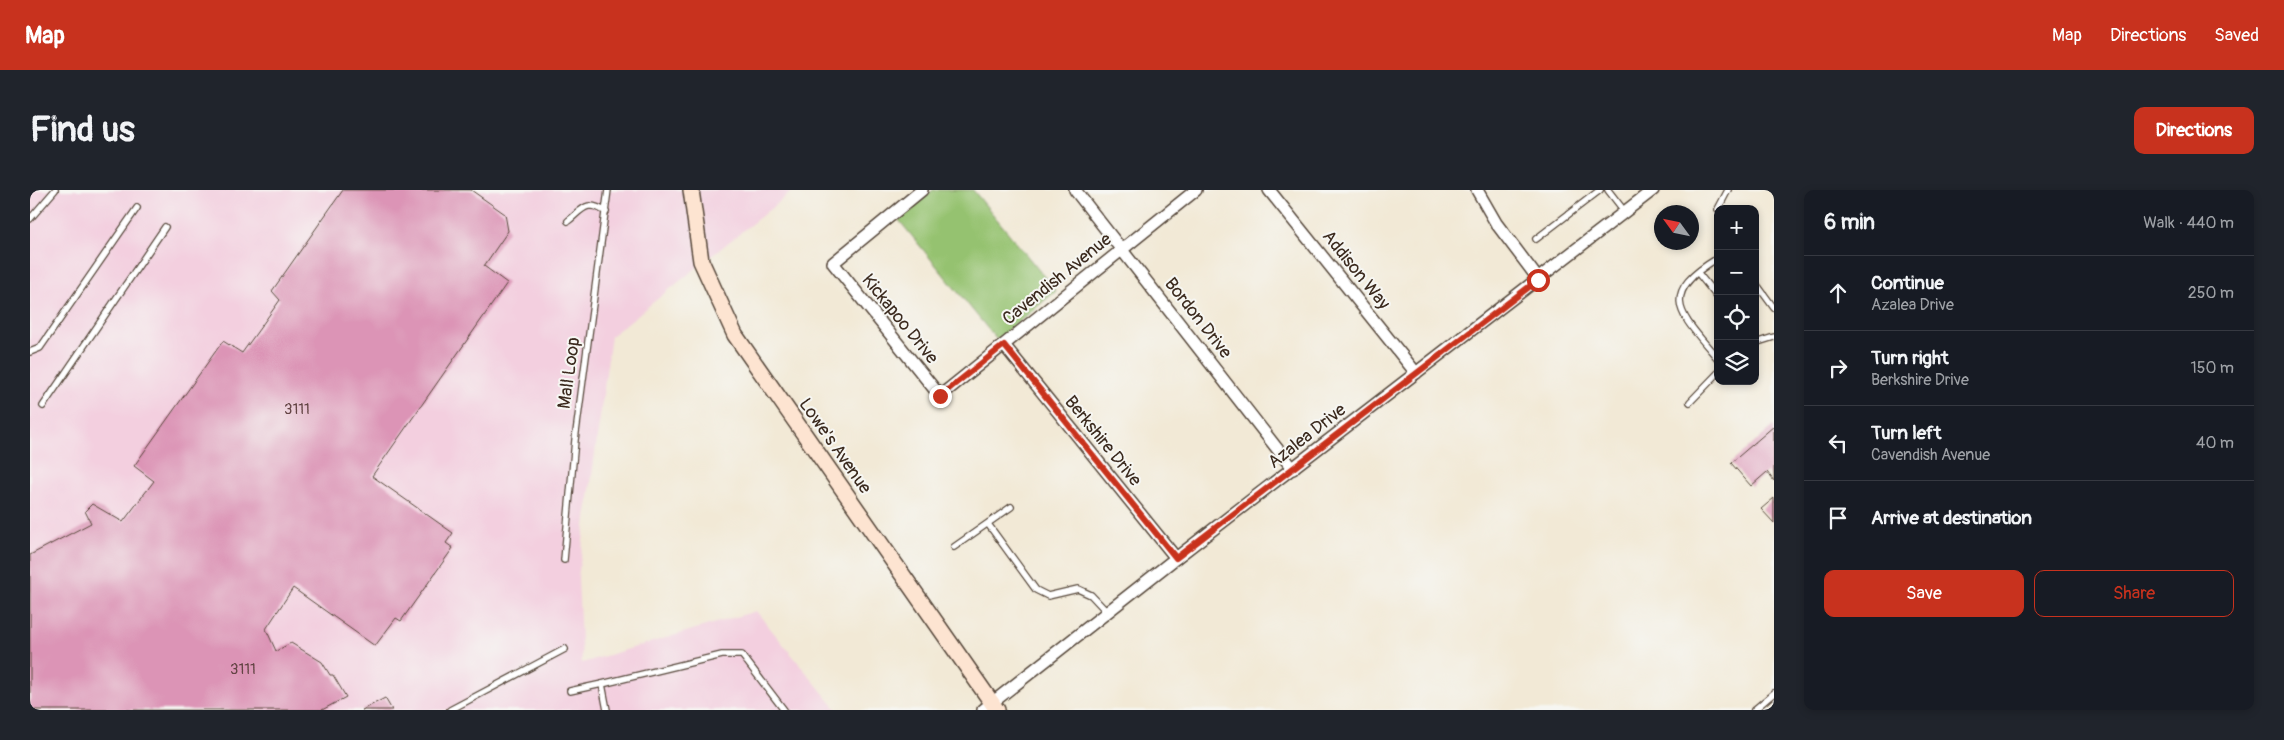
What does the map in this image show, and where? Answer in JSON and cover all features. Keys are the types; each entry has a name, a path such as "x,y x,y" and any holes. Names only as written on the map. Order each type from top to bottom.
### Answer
{"street":[{"name":"Lowe's Avenue","path":"691,190 701,260 734,335 991,708"},
{"name":"Kickapoo Drive","path":"922,190 833,263 940,396"},
{"name":"Bordon Drive","path":"1075,190 1293,468"},
{"name":"Cavendish Avenue","path":"940,396 1196,190"},
{"name":"Addison Way","path":"1270,190 1416,373"},
{"path":"1477,190 1496,223 1538,280"},
{"name":"Azalea Drive","path":"991,708 1107,612 1176,558 1653,190"},
{"name":"Berkshire Drive","path":"1004,345 1176,558"}],"lane":[{"path":"30,219 55,190"},
{"name":"Mall Loop","path":"564,560 575,440 608,190"},
{"path":"1536,239 1600,190"},
{"path":"1608,190 1624,212"},
{"path":"1719,205 1728,190"},
{"path":"568,221 587,206 597,206 606,212"},
{"path":"30,352 40,348 137,208"},
{"path":"43,406 165,228"},
{"path":"1714,261 1698,273 1682,290 1680,308 1683,316 1714,355"},
{"path":"1698,273 1716,295"},
{"path":"1759,287 1774,308"},
{"path":"1759,343 1774,337"},
{"path":"1690,402 1714,377"},
{"path":"954,547 1011,507"},
{"path":"988,524 1036,590 1048,596 1078,589 1091,595 1107,612"},
{"path":"450,710 565,649"},
{"path":"570,691 722,655 742,655 784,710"},
{"path":"602,684 607,710"},
{"path":"1754,710 1774,693"}],"shaded area":[{"path":"35,190 794,190 611,336 578,578 582,663 756,611 837,710 30,710 30,195"}],"green space":[{"path":"933,190 973,190 1056,291 997,340 898,219"}],"building":[{"path":"343,190 471,190 505,214 508,231 484,266 507,283 372,476 453,533 446,543 453,548 401,621 396,618 375,646 293,588 266,629 276,651 291,643 322,662 330,675 333,675 346,697 322,710 30,710 30,555 91,523 85,511 92,504 123,522 154,481 134,466 223,341 242,353 280,300 272,291"},
{"path":"1774,426 1774,481 1767,472 1751,486 1731,463"},
{"path":"1774,498 1774,523 1761,509"},
{"path":"385,698 392,710 362,710"}],"route":[{"path":"940,396 1004,345 1176,558 1538,280"}]}
